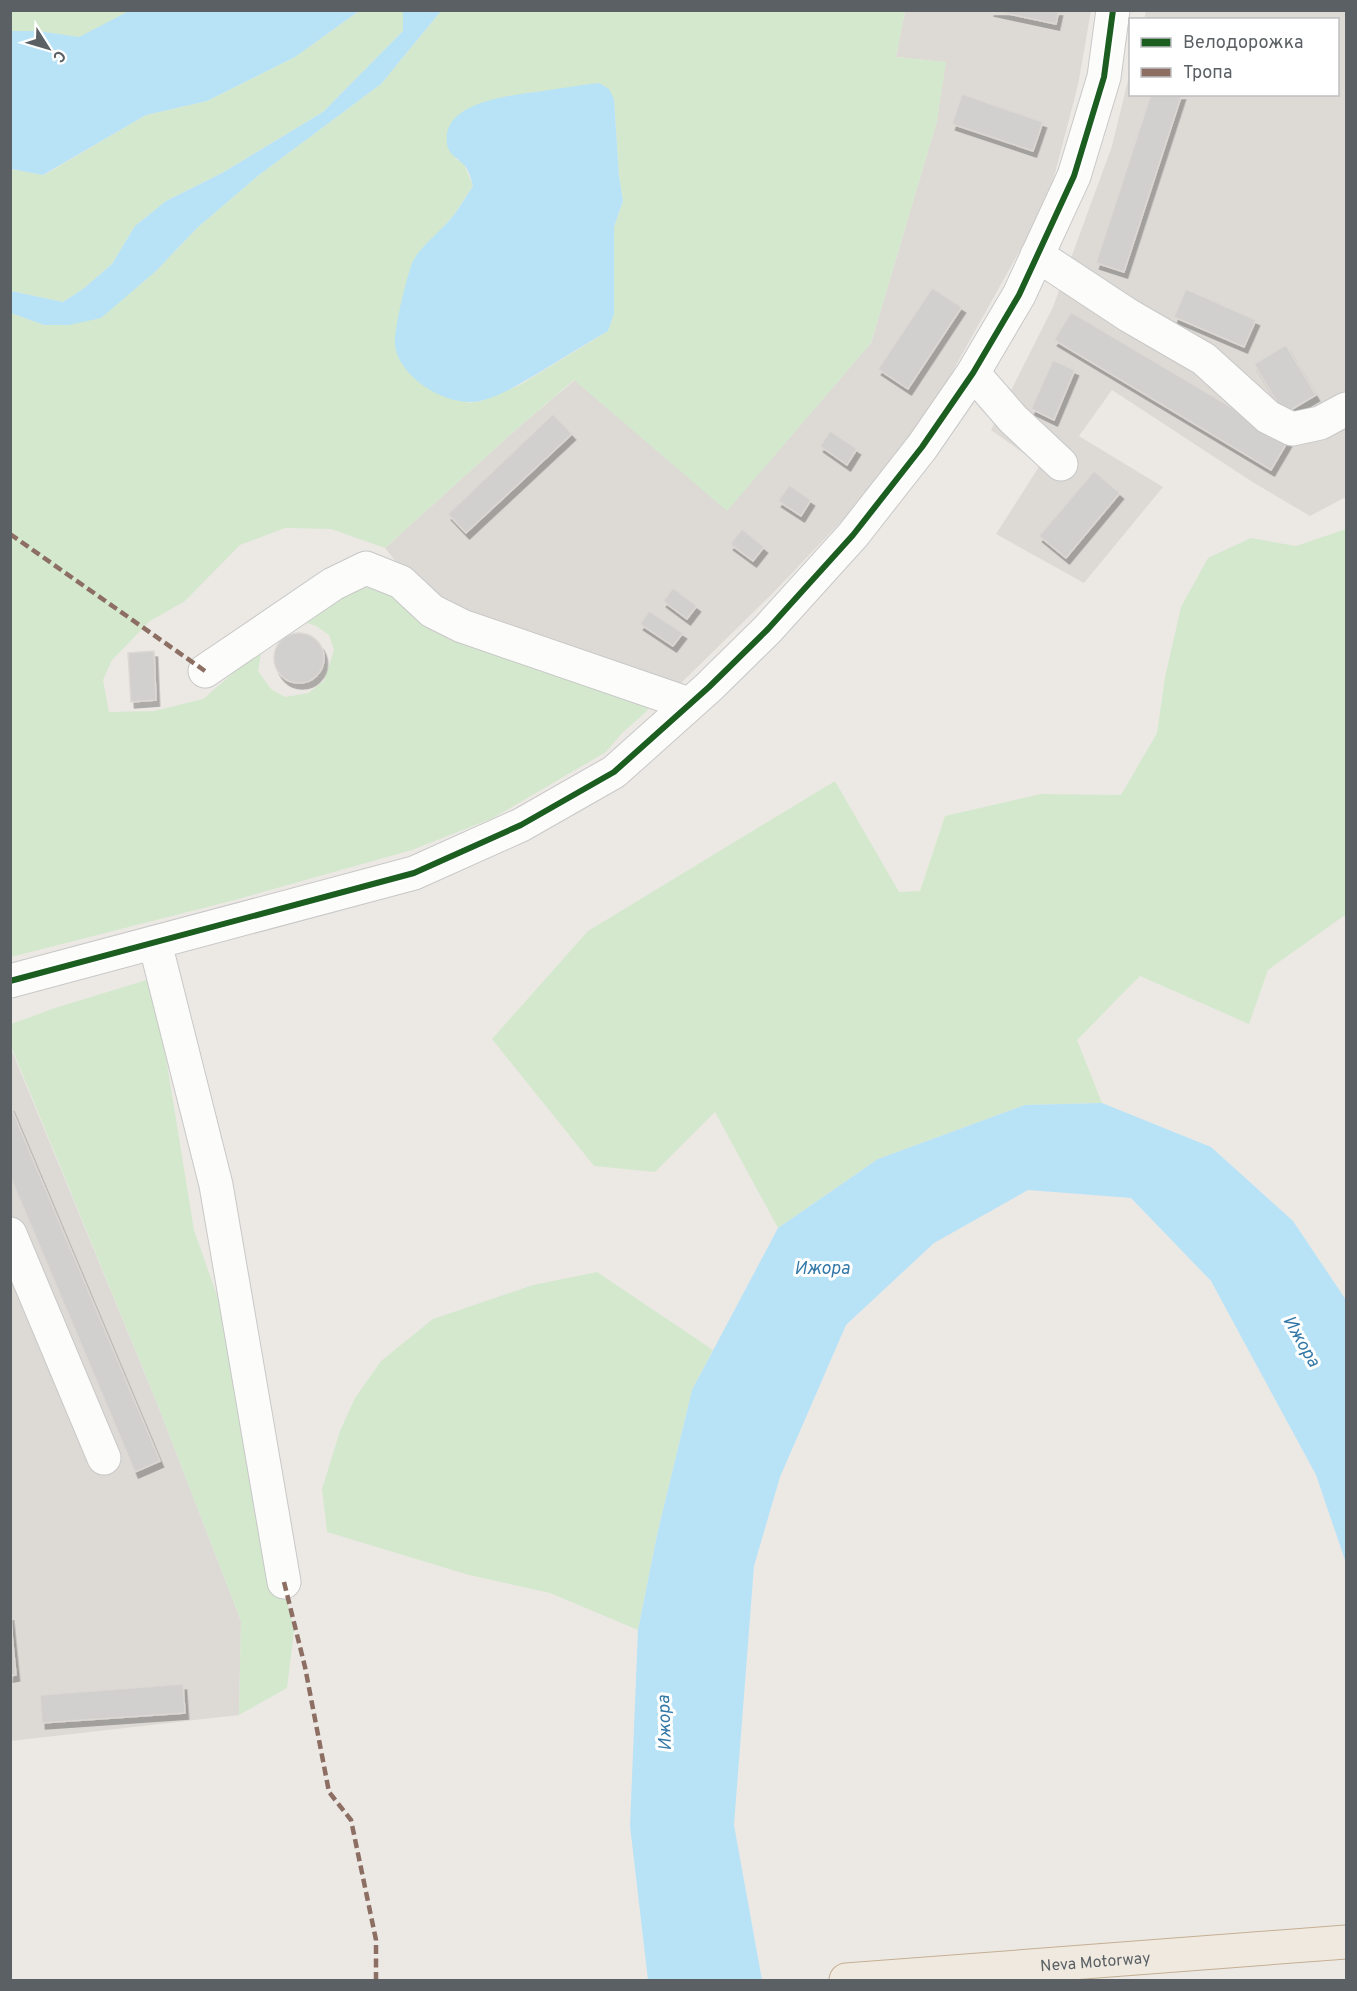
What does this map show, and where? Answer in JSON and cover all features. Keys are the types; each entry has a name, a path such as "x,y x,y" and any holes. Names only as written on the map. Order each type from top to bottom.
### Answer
{"highway":[{"name":"Neva Motorway","path":"846,1980 1347,1942"}],"street":[{"path":"10,981 414,873 521,825 614,772 768,629 853,535 922,447 973,373 1018,295 1074,176 1104,77 1113,10"},
{"path":"1037,255 1128,315 1204,359 1268,417 1292,429 1320,423 1347,408"},
{"path":"973,373 1013,419 1061,464"},
{"path":"205,671 333,584 366,568 401,582 432,611 462,626 689,704"},
{"path":"155,943 216,1185 284,1582"},
{"path":"10,1234 104,1458"}],"shaded area":[{"path":"905,11 1091,11 1078,85 1048,200 936,401 855,507 773,593 676,688 450,608 410,579 385,548 520,426 575,380 727,510 871,343 937,121 945,62 896,57"},
{"path":"1146,11 1346,11 1346,497 1310,516 1254,483 1112,390 1079,436 1163,487 1084,583 996,534 1040,465 991,430 1053,307 1112,146 1129,76 1129,96 1339,96 1339,18 1144,18"},
{"path":"10,1046 157,1403 241,1621 239,1715 11,1741"}],"green space":[{"path":"11,11 131,11 79,38 38,31 11,31"},
{"path":"359,11 403,11 403,31 323,112 222,173 166,201 135,226 112,264 83,289 63,302 11,291 10,169 44,175 146,115 207,101 295,57"},
{"path":"441,11 905,11 896,57 946,62 937,121 871,343 727,511 574,380 385,548 331,529 285,528 240,545 185,601 150,621 112,660 103,680 109,712 154,711 203,699 262,648 258,671 271,689 285,697 308,693 324,681 334,650 329,635 316,626 299,620 361,587 398,592 655,699 646,712 622,733 606,752 493,818 412,850 231,901 11,957 11,313 44,325 69,325 156,271 197,228 259,175 381,84","holes":["614,99 623,201 614,227 614,314 608,331 520,385 481,401 468,403 410,273 414,260 453,216 473,186 464,164 455,158"]},
{"path":"1346,529 1346,916 1268,970 1249,1024 1140,976 1077,1040 1102,1103 1025,1105 878,1159 778,1228 715,1112 655,1172 594,1166 492,1039 588,931 835,781 899,892 920,891 945,816 1041,794 1121,795 1157,733 1165,677 1181,607 1208,558 1251,538 1296,546"},
{"path":"153,978 194,1230 219,1301 294,1631 287,1688 239,1715 241,1621 157,1403 11,1046 11,1024"},
{"path":"597,1272 713,1350 692,1390 657,1535 638,1630 550,1593 469,1575 327,1532 322,1489 340,1431 355,1398 381,1361 433,1319 533,1285"}],"water":[{"path":"131,10 359,11 295,57 207,101 146,115 43,175 11,169 11,31 38,31 79,37"},
{"path":"403,11 441,11 381,84 259,175 197,228 156,271 101,318 69,325 44,325 11,313 11,291 63,302 83,289 112,264 135,226 166,201 222,173 323,112 403,31"},
{"path":"599,83 609,89 614,99 623,201 614,227 614,314 608,331 522,383 489,398 468,402 441,395 416,380 406,370 399,358 395,339 407,278 413,261 453,216 473,186 466,167 448,148 447,132 453,120 465,110 497,98"},
{"name":"Ижора","path":"1102,1103 1211,1147 1293,1221 1346,1300 1346,1563 1316,1475 1211,1281 1131,1198 1028,1190 934,1243 846,1325 780,1477 754,1566 734,1825 762,1980 648,1980 630,1826 638,1630 657,1535 692,1390 778,1228 878,1159 1025,1105"}],"building":[{"path":"990,10 1059,10 1056,24"},
{"path":"962,94 1043,122 1033,151 952,124"},
{"path":"1150,96 1181,96 1124,272 1096,263"},
{"path":"932,288 962,307 908,389 878,369"},
{"path":"1186,289 1256,320 1244,347 1174,317"},
{"path":"1071,312 1288,441 1271,470 1054,340"},
{"path":"1286,345 1316,395 1284,414 1254,364"},
{"path":"1053,360 1075,370 1054,420 1031,409"},
{"path":"553,414 572,434 466,533 448,514"},
{"path":"830,431 857,449 847,465 820,446"},
{"path":"1094,471 1120,493 1066,558 1039,536"},
{"path":"789,485 811,500 801,516 778,501"},
{"path":"742,529 764,547 753,561 730,544"},
{"path":"673,588 697,606 687,619 663,601"},
{"path":"649,611 683,633 673,646 640,624"},
{"path":"294,633 304,633 317,640 324,653 324,663 317,676 304,683 294,683 285,679 278,672 274,663 274,653 278,644 285,637"},
{"path":"154,651 156,700 131,702 128,653"},
{"path":"10,1105 160,1461 135,1472 10,1176"},
{"path":"10,1614 16,1675 10,1676"},
{"path":"183,1684 185,1713 42,1723 40,1695"}],"marked path":[{"path":"10,534 205,671"},
{"path":"284,1582 305,1667 329,1792 351,1820 376,1940 376,1980"}],"cycle path":[{"path":"10,981 414,873 521,825 614,772 709,687 768,629 853,535 922,447 973,373 1019,295 1074,176 1104,77 1113,10"}]}
